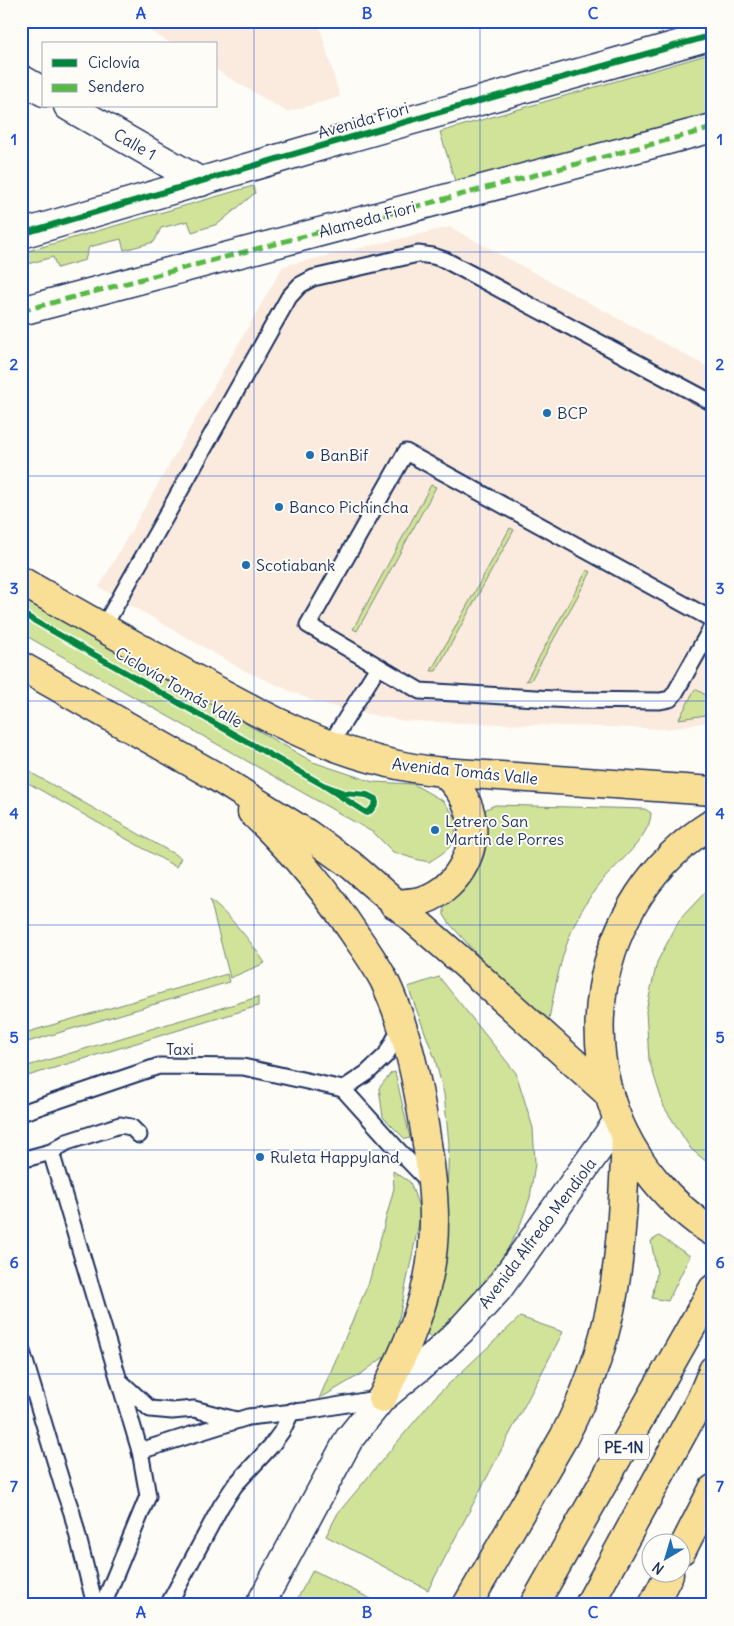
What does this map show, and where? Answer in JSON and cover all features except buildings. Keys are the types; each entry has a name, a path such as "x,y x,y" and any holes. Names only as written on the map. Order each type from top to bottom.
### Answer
{"main road":[{"name":"Avenida Tomás Valle","path":"21,581 258,714 329,746 390,764 443,772 713,791"},
{"path":"21,666 214,776 306,833 351,866 458,958 609,1094"},
{"path":"394,904 425,900 439,892 451,883 461,870 468,856 472,833 470,810 464,796 454,782 443,772"},
{"path":"214,776 277,837 334,905 369,955 393,1000 418,1085 433,1187 434,1238 428,1278 416,1324 403,1356 382,1398"},
{"path":"713,823 676,850 656,872 628,913 612,949 604,977 600,1006 599,1036 602,1066 609,1094 622,1129 646,1169 663,1190 682,1210 713,1232"},
{"path":"467,1605 564,1437 575,1416 597,1357 607,1324 612,1297 620,1229 622,1129"},
{"name":"PE-1N","path":"534,1605 713,1289"},
{"path":"589,1605 701,1399 713,1370"},
{"path":"690,1534 713,1490"},
{"path":"653,1605 664,1584"}],"street":[{"name":"Avenida Fiori","path":"21,234 352,137 713,35"},
{"path":"21,79 42,91"},
{"name":"Calle 1","path":"72,108 201,182"},
{"name":"Alameda Fiori","path":"21,311 713,128"},
{"name":"Avenida Alfredo Mendiola","path":"260,1605 349,1439 382,1398 443,1347 498,1289 622,1129"}],"lane":[{"path":"103,628 289,297 300,285 313,278 418,254 433,256 445,260 713,403"},
{"path":"713,620 406,452 308,625 414,688 429,693 570,700 660,702 670,699 675,693 713,625"},
{"path":"329,746 378,667"},
{"path":"401,1027 386,1055 367,1073 343,1089 433,1187"},
{"name":"Taxi","path":"21,1113 159,1066 243,1067 343,1089"},
{"path":"21,1160 51,1152 67,1142 120,1125 131,1127 139,1135"},
{"path":"51,1152 140,1451 148,1496 103,1605"},
{"path":"21,1348 72,1513 95,1605"},
{"path":"119,1380 150,1408 172,1411 194,1409 236,1420"},
{"path":"140,1451 236,1420 382,1398"},
{"path":"168,1605 221,1506 235,1485 271,1446 282,1431 292,1411"}],"shaded area":[{"path":"133,21 318,21 340,97 287,112 218,71 218,42 169,42"},
{"path":"450,227 713,370 713,721 667,729 405,721 351,711 313,701 243,670 99,587 283,266"}],"green space":[{"path":"713,53 713,117 455,181 440,132"},
{"path":"253,186 255,193 218,224 192,232 188,221 161,228 154,242 124,250 121,239 89,247 85,260 57,268 53,257 24,265 21,270 21,253"},
{"path":"431,485 436,487 357,631 353,629"},
{"path":"510,528 514,530 436,671 431,671"},
{"path":"587,570 591,572 531,680 526,681"},
{"path":"21,595 313,762 373,782 413,784 443,801 457,819 453,841 443,853 429,862 393,852 374,833 21,633"},
{"path":"695,689 713,699 713,714 679,719"},
{"path":"21,767 181,858 176,867 21,779"},
{"path":"495,805 645,809 651,813 650,822 639,840 602,881 580,913 566,946 549,1019 545,1023 533,1017 444,915 444,904 468,880 483,859 486,846 484,815 486,809"},
{"path":"713,884 713,1167 691,1149 664,1107 649,1060 646,1011 657,962 680,919"},
{"path":"210,900 240,929 265,963 230,978"},
{"path":"227,974 229,982 21,1044 21,1034"},
{"path":"439,977 516,1073 533,1128 535,1163 530,1198 519,1228 500,1263 478,1293 432,1340 427,1333 437,1304 444,1266 449,1144 444,1094 435,1059 408,987"},
{"path":"258,997 258,1006 21,1078 21,1068"},
{"path":"395,1072 410,1138 405,1139 383,1117 379,1088 391,1073"},
{"path":"393,1171 410,1182 421,1213 392,1351 361,1374 319,1399 369,1282 394,1188"},
{"path":"659,1236 690,1256 668,1301 652,1298 657,1273 651,1241"},
{"path":"520,1317 563,1332 428,1590 326,1536 338,1513 435,1397"},
{"path":"313,1570 383,1605 294,1605"}],"marked path":[{"path":"21,311 713,128"}],"cycle path":[{"path":"21,234 352,137 713,35"},
{"name":"Ciclovía Tomás Valle","path":"21,613 323,785 367,813 376,803 375,799 367,795 344,793 323,785"}],"place":[{"name":"BCP","path":"547,413"},
{"name":"BanBif","path":"310,455"},
{"name":"Banco Pichincha","path":"279,507"},
{"name":"Scotiabank","path":"246,565"},
{"name":"Letrero San Martín de Porres","path":"435,830"},
{"name":"Ruleta Happyland","path":"260,1157"}]}
